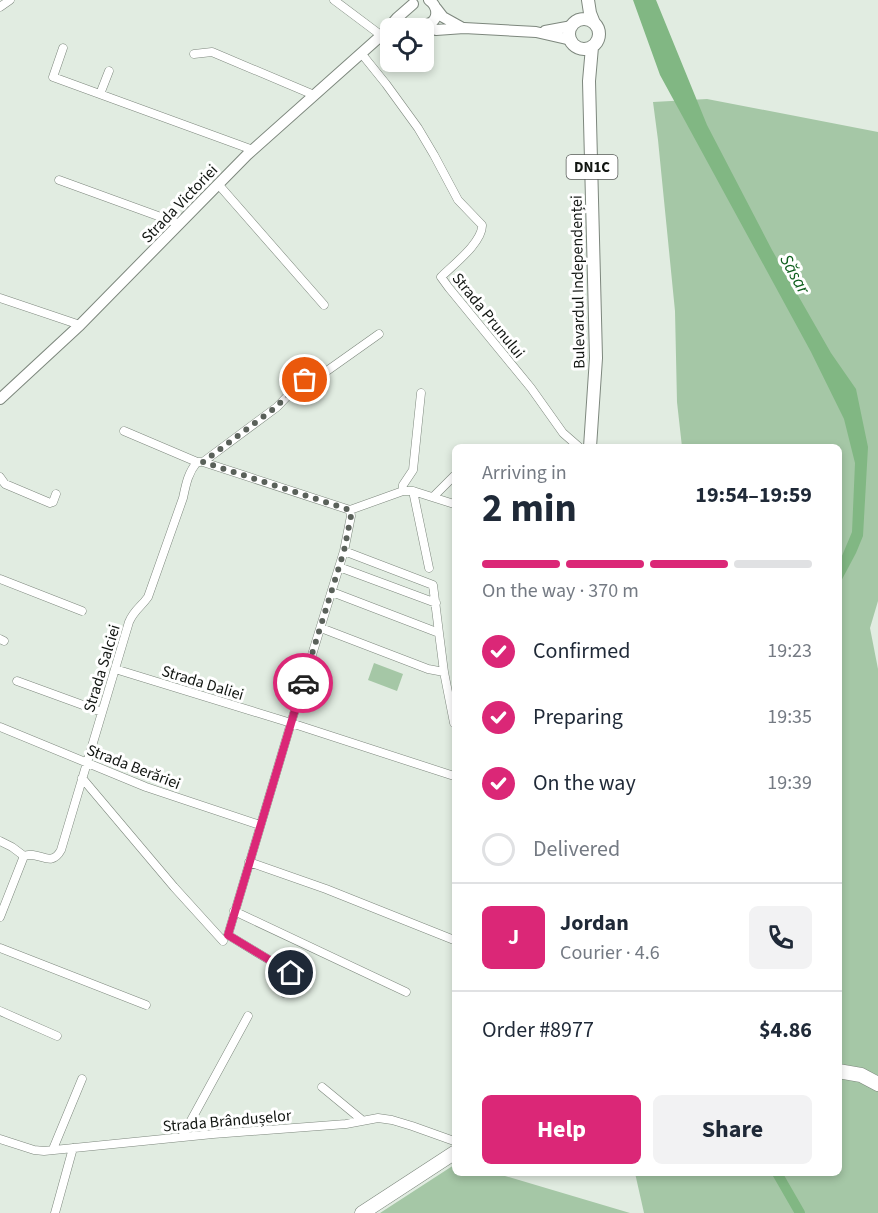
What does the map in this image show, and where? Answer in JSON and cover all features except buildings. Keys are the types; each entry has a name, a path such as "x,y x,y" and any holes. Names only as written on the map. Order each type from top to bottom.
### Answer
{"highway":[{"path":"842,1072 861,1076 878,1084"},
{"path":"362,1213 452,1154"}],"main road":[{"name":"DN1C","path":"583,0 575,23 570,30 581,45 596,44 599,35 588,0"},
{"path":"575,23 584,20 594,23"},
{"name":"Bulevardul Independenței","path":"581,45 589,81 596,354 590,444"}],"street":[{"path":"0,7 9,0"},
{"path":"334,0 380,31"},
{"path":"412,18 411,8 415,1"},
{"name":"Strada Victoriei","path":"397,18 415,1"},
{"path":"433,3 434,18"},
{"path":"433,3 442,17 464,28"},
{"path":"536,32 575,23"},
{"path":"434,29 464,28 536,32 581,45"},
{"name":"Strada Victoriei","path":"0,399 80,325 253,150 380,38"},
{"path":"63,48 53,77 253,150"},
{"path":"194,54 212,52 314,95"},
{"name":"Strada Prunului","path":"361,53 418,128 458,200 482,225 481,233 470,249 441,277 531,388 563,433 576,444"},
{"path":"100,94 109,71"},
{"path":"59,180 180,224"},
{"path":"218,184 324,305"},
{"path":"0,298 80,325"},
{"path":"200,462 276,407 299,384 324,374 379,334"},
{"path":"403,491 403,485 413,470 421,393"},
{"path":"124,431 200,462 350,510 403,491 413,491 452,503"},
{"name":"Strada Salciei","path":"24,856 33,854 52,859 58,856 61,850 129,622 137,607 148,597 183,498 189,474 200,462"},
{"path":"0,477 5,484 50,503 53,502 56,494"},
{"path":"433,497 452,478"},
{"path":"413,491 429,568"},
{"path":"226,938 344,551 351,516 350,510"},
{"path":"344,551 434,585 444,672 452,708"},
{"path":"339,567 436,603"},
{"path":"0,579 82,610"},
{"path":"332,592 439,633"},
{"path":"321,628 428,669 444,672"},
{"name":"Strada Daliei","path":"115,669 452,775"},
{"path":"17,681 102,711"},
{"name":"Strada Berăriei","path":"0,727 146,787 260,825"},
{"path":"82,778 174,887 226,938 291,973 292,978 284,993"},
{"path":"0,841 24,856 0,917"},
{"path":"249,862 326,889 452,939"},
{"path":"234,911 405,992"},
{"path":"0,948 146,1005"},
{"path":"0,1011 57,1036"},
{"path":"182,1137 248,1016"},
{"path":"53,1149 82,1079"},
{"path":"322,1087 362,1120"},
{"name":"Strada Brândușelor","path":"0,1139 34,1150 73,1148 346,1124 378,1118 392,1120 452,1140"},
{"path":"55,1213 73,1148"}],"shaded area":[{"path":"633,0 656,0 707,125 772,250 831,353 856,389 868,447 863,536 842,579 842,556 852,532 855,463 844,419 811,352 660,75"},
{"path":"707,99 878,132 878,601 870,628 878,669 878,1213 644,1213 636,1176 842,1176 842,444 682,444 677,402 675,311 653,102"},
{"path":"374,663 403,674 397,691 368,680"},
{"path":"452,1166 452,1176 505,1176 630,1213 380,1213"}],"waterway":[{"name":"Săsar","path":"779,1176 800,1213"}],"way so far":[{"path":"303,683 344,551 351,516 350,510 203,462 276,407 305,380"}],"route":[{"path":"291,973 228,935 303,683"}]}
